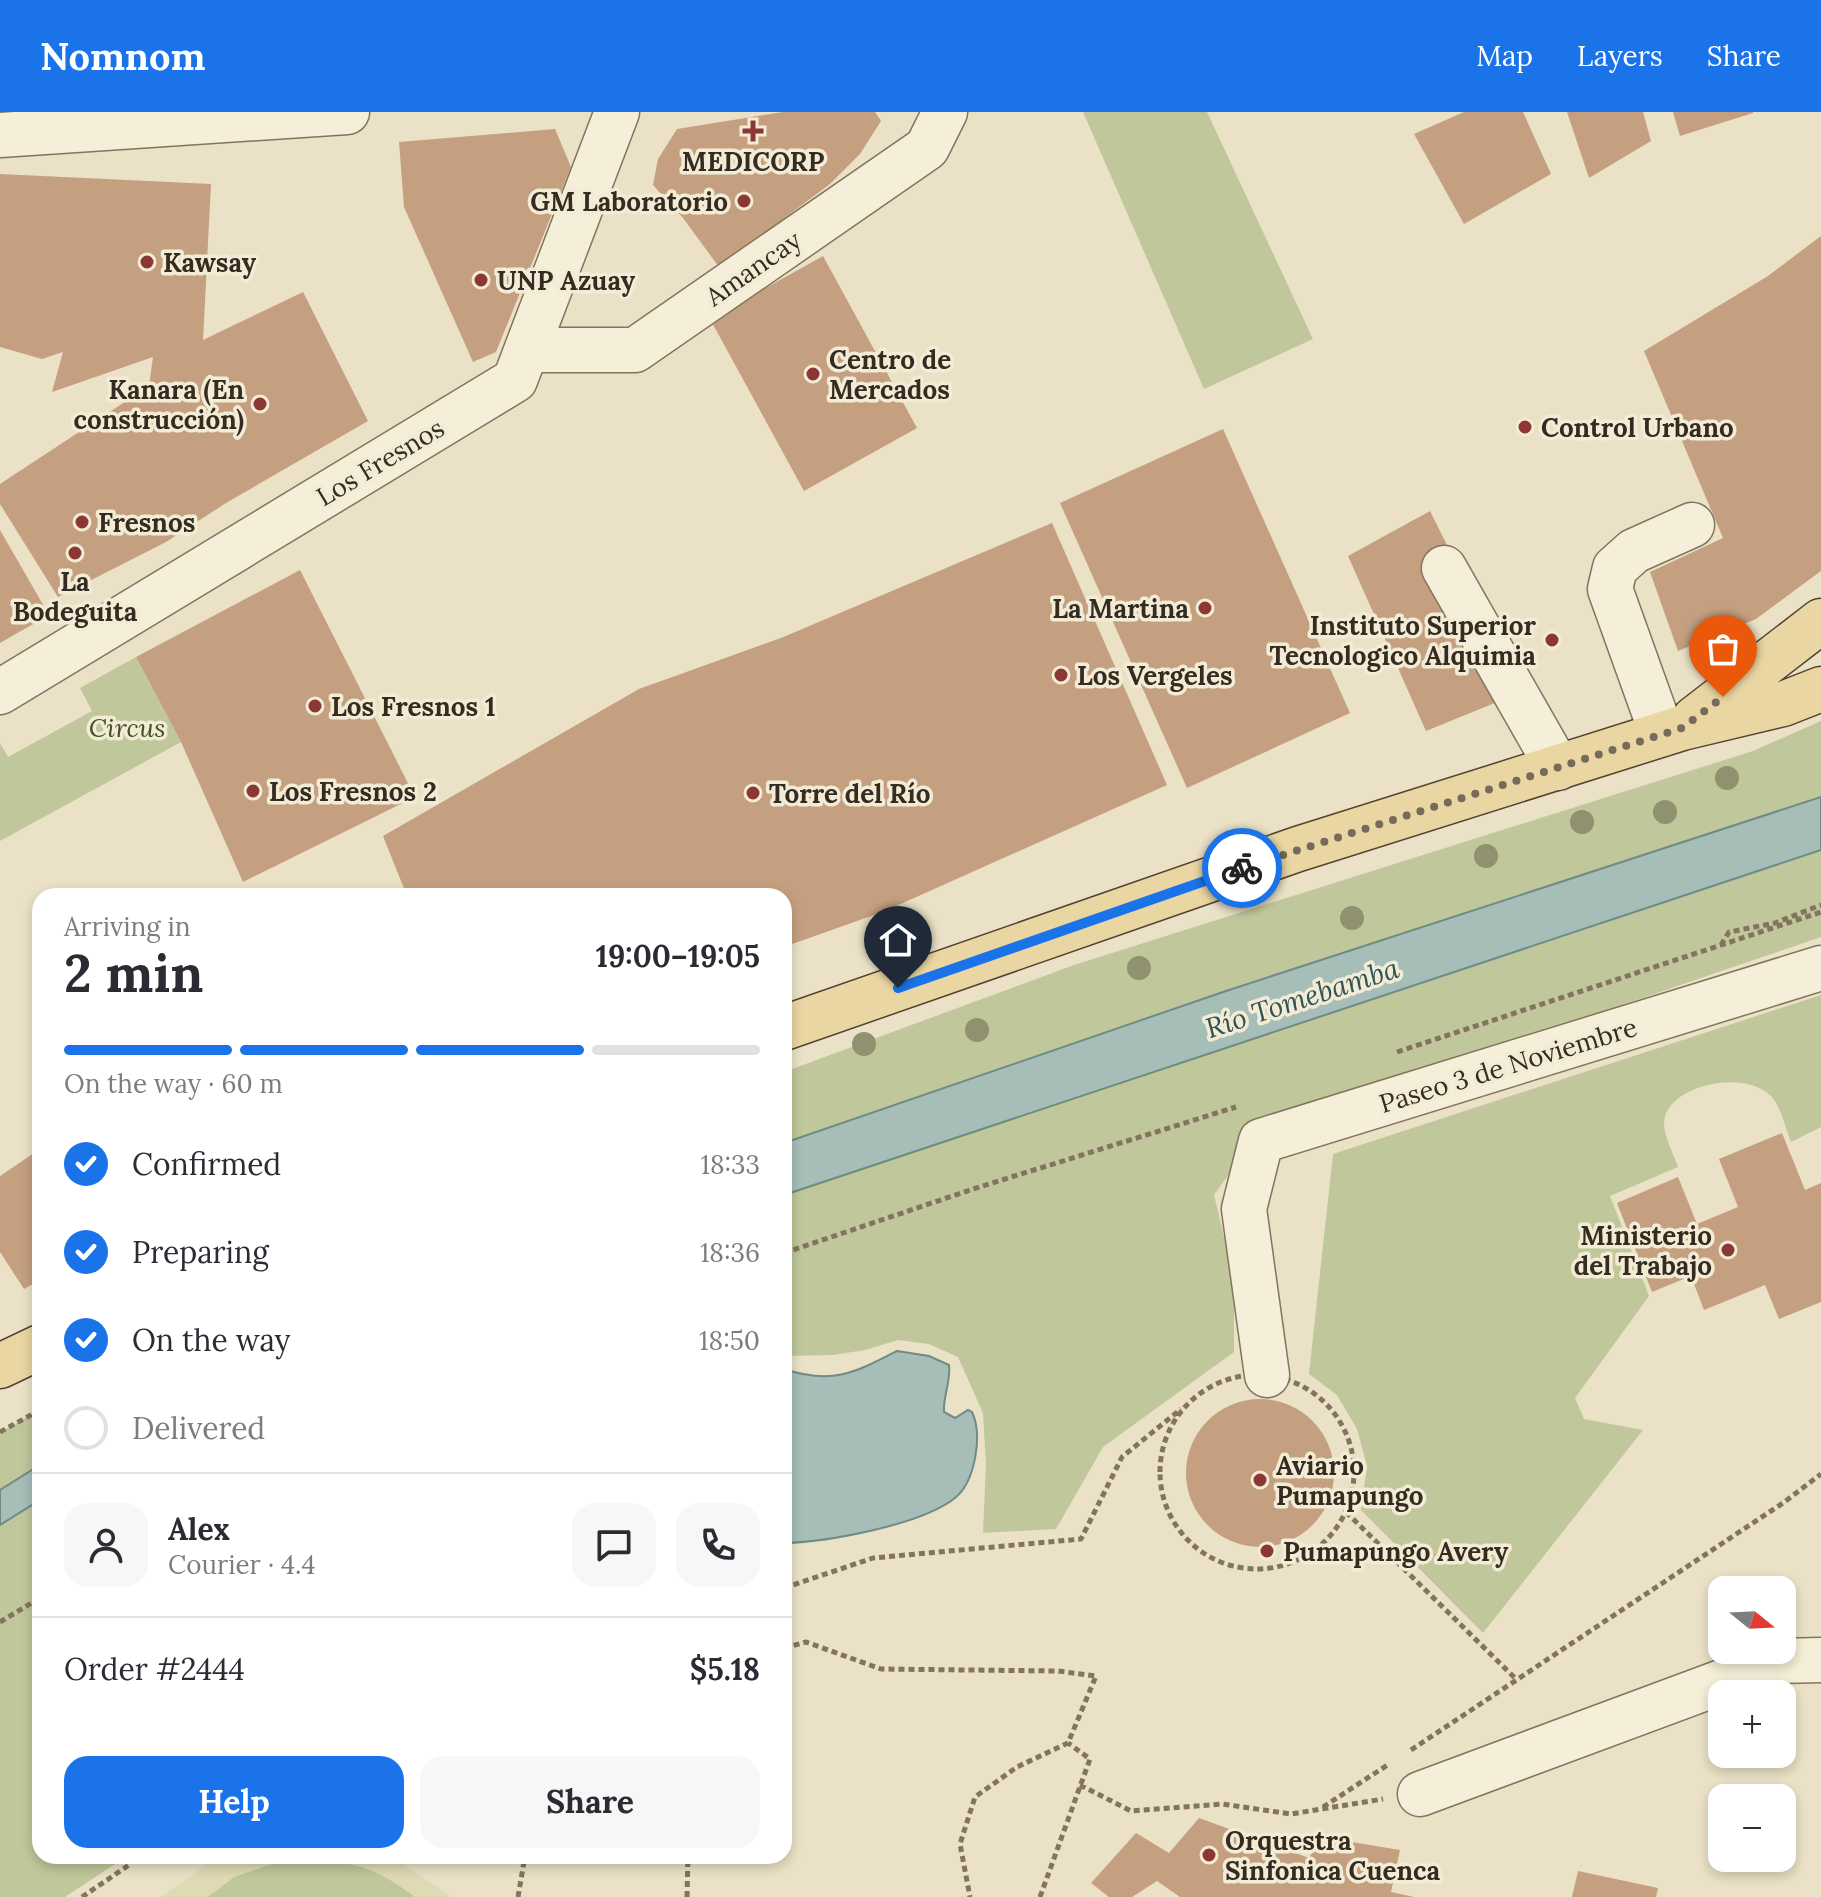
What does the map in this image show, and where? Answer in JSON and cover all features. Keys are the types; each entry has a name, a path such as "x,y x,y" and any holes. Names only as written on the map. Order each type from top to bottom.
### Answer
{"main road":[{"path":"1672,731 1821,621"},
{"path":"792,1025 1298,849 1672,731 1783,704 1821,689"},
{"path":"0,1366 32,1351"}],"street":[{"path":"0,135 347,112"},
{"name":"Los Fresnos","path":"0,692 515,380 617,112"},
{"name":"Amancay","path":"527,350 635,350 927,148 945,112"},
{"path":"1672,731 1610,589 1615,568 1634,551 1692,525"},
{"path":"1444,568 1558,768"},
{"name":"Paseo 3 de Noviembre","path":"1267,1375 1244,1209 1261,1141 1821,968"},
{"path":"1409,1777 1778,1661 1821,1660"}],"path":[{"path":"1721,945 1729,932 1775,923 1821,905"},
{"path":"792,1585 873,1558 1081,1539 1122,1457 1210,1386 1239,1375 1267,1375 1304,1385 1330,1406 1348,1434 1355,1466 1352,1500 1337,1530 1313,1553 1283,1567 1252,1571 1221,1564 1194,1548 1173,1524 1162,1495 1160,1463 1168,1433 1187,1405"},
{"path":"0,1432 32,1414"},
{"path":"1409,1752 1783,1503 1821,1474"},
{"path":"1346,1512 1517,1680"},
{"path":"0,1622 32,1603"},
{"path":"792,1646 806,1642 881,1669 1058,1671 1096,1676 1068,1743 1017,1767 975,1797 960,1844 970,1897"},
{"path":"1040,1897 1090,1759 1068,1743"},
{"path":"1080,1785 1131,1811 1222,1804 1291,1814 1323,1807 1409,1777"},
{"path":"1323,1807 1409,1777"},
{"path":"82,1897 129,1864"},
{"path":"518,1897 524,1864"},
{"path":"687,1897 688,1864"}],"shaded area":[{"path":"208,1864 403,1864 452,1897 161,1897"}],"green space":[{"path":"1083,112 1207,112 1313,339 1204,389"},
{"name":"Circus","path":"136,657 181,742 0,841 0,743 8,757 92,711 80,688"},
{"path":"1821,721 1821,797 1226,991 792,1140 792,1069 1074,965 1753,751"},
{"path":"1821,850 1821,937 1382,1087 1251,1143 1214,1195 1234,1279 1234,1352 1103,1447 1056,1529 983,1533 986,1464 983,1413 958,1357 929,1344 898,1340 833,1355 792,1356 792,1192"},
{"path":"1821,995 1821,1127 1791,1142 1775,1101 1763,1090 1747,1084 1710,1084 1677,1099 1667,1111 1664,1125 1678,1167 1610,1196 1649,1296 1575,1398 1584,1419 1643,1430 1483,1633 1361,1510 1367,1466 1357,1429 1337,1395 1309,1374 1333,1154"},
{"path":"32,1414 32,1470 0,1490 0,1432"},
{"path":"32,1505 32,1864 115,1864 65,1897 0,1897 0,1525"},
{"path":"272,1864 349,1864 383,1876 415,1897 208,1897 234,1877"}],"water":[{"name":"Río Tomebamba","path":"1821,797 1821,850 792,1192 792,1140 1226,991"},
{"path":"897,1351 929,1356 949,1365 944,1412 955,1418 968,1410 972,1412 977,1433 975,1458 968,1481 955,1498 940,1508 897,1524 848,1535 792,1542 792,1371 830,1376 868,1365"},
{"path":"32,1470 32,1505 0,1525 0,1490"}],"building":[{"name":"GM Laboratorio","path":"783,112 875,112 881,121 860,154 830,184 719,267 683,218 653,185 658,159 677,129"},
{"path":"1464,112 1523,112 1551,174 1464,224 1414,134"},
{"path":"1567,112 1643,112 1651,141 1589,178"},
{"path":"1673,112 1753,112 1753,113 1680,136"},
{"name":"UNP Azuay","path":"555,129 571,167 496,352 473,362 404,207 399,142"},
{"path":"0,174 211,184 203,340 303,292 368,421 226,503 166,542 58,597 0,504 0,484 149,386 153,357 52,392 63,352 42,359 0,347"},
{"path":"1821,236 1821,571 1756,619 1678,651 1650,572 1723,538 1644,351 1768,276"},
{"name":"Centro de Mercados","path":"823,256 917,428 804,491 710,319"},
{"name":"La Martina","path":"1223,429 1350,713 1187,788 1060,503"},
{"path":"1430,511 1460,571 1534,687 1426,731 1348,556"},
{"path":"1052,523 1167,785 885,911 792,944 792,888 404,888 383,836 639,689 781,638"},
{"path":"0,530 49,615 0,643"},
{"path":"300,570 415,797 243,882 181,742 136,657"},
{"name":"Ministerio del Trabajo","path":"1782,1133 1805,1190 1821,1183 1821,1302 1779,1319 1765,1285 1704,1310 1691,1276 1652,1292 1617,1203 1678,1177 1697,1224 1738,1207 1719,1159"},
{"path":"32,1154 32,1284 24,1289 0,1252 0,1176"},
{"name":"Aviario Pumapungo","path":"1260,1399 1288,1404 1313,1420 1329,1445 1334,1473 1329,1501 1313,1526 1288,1542 1260,1547 1232,1542 1207,1526 1191,1501 1186,1473 1191,1445 1207,1420 1232,1404"},
{"name":"Orquestra Sinfonica Cuenca","path":"1199,1818 1309,1858 1321,1837 1400,1850 1391,1892 1414,1897 1180,1897 1157,1881 1132,1897 1109,1897 1091,1883 1136,1833 1169,1853"},
{"path":"1578,1871 1658,1888 1656,1897 1572,1897"}],"way so far":[{"path":"1242,868 1682,728 1723,697"}],"place":[{"name":"MEDICORP","path":"753,131"},
{"name":"GM Laboratorio","path":"744,201"},
{"name":"Kawsay","path":"147,262"},
{"name":"UNP Azuay","path":"481,280"},
{"name":"Centro de Mercados","path":"813,374"},
{"name":"Kanara (En construcción)","path":"260,404"},
{"name":"Control Urbano","path":"1525,427"},
{"name":"Fresnos","path":"82,522"},
{"name":"La Bodeguita","path":"75,553"},
{"name":"La Martina","path":"1205,608"},
{"name":"Instituto Superior Tecnologico Alquimia","path":"1552,640"},
{"name":"Los Vergeles","path":"1061,675"},
{"name":"Los Fresnos 1","path":"315,706"},
{"name":"Los Fresnos 2","path":"253,791"},
{"name":"Torre del Río","path":"753,793"},
{"name":"Ministerio del Trabajo","path":"1728,1250"},
{"name":"Aviario Pumapungo","path":"1260,1480"},
{"name":"Pumapungo Avery","path":"1267,1551"},
{"name":"Orquestra Sinfonica Cuenca","path":"1209,1855"}],"route":[{"path":"898,988 1242,868"}]}
